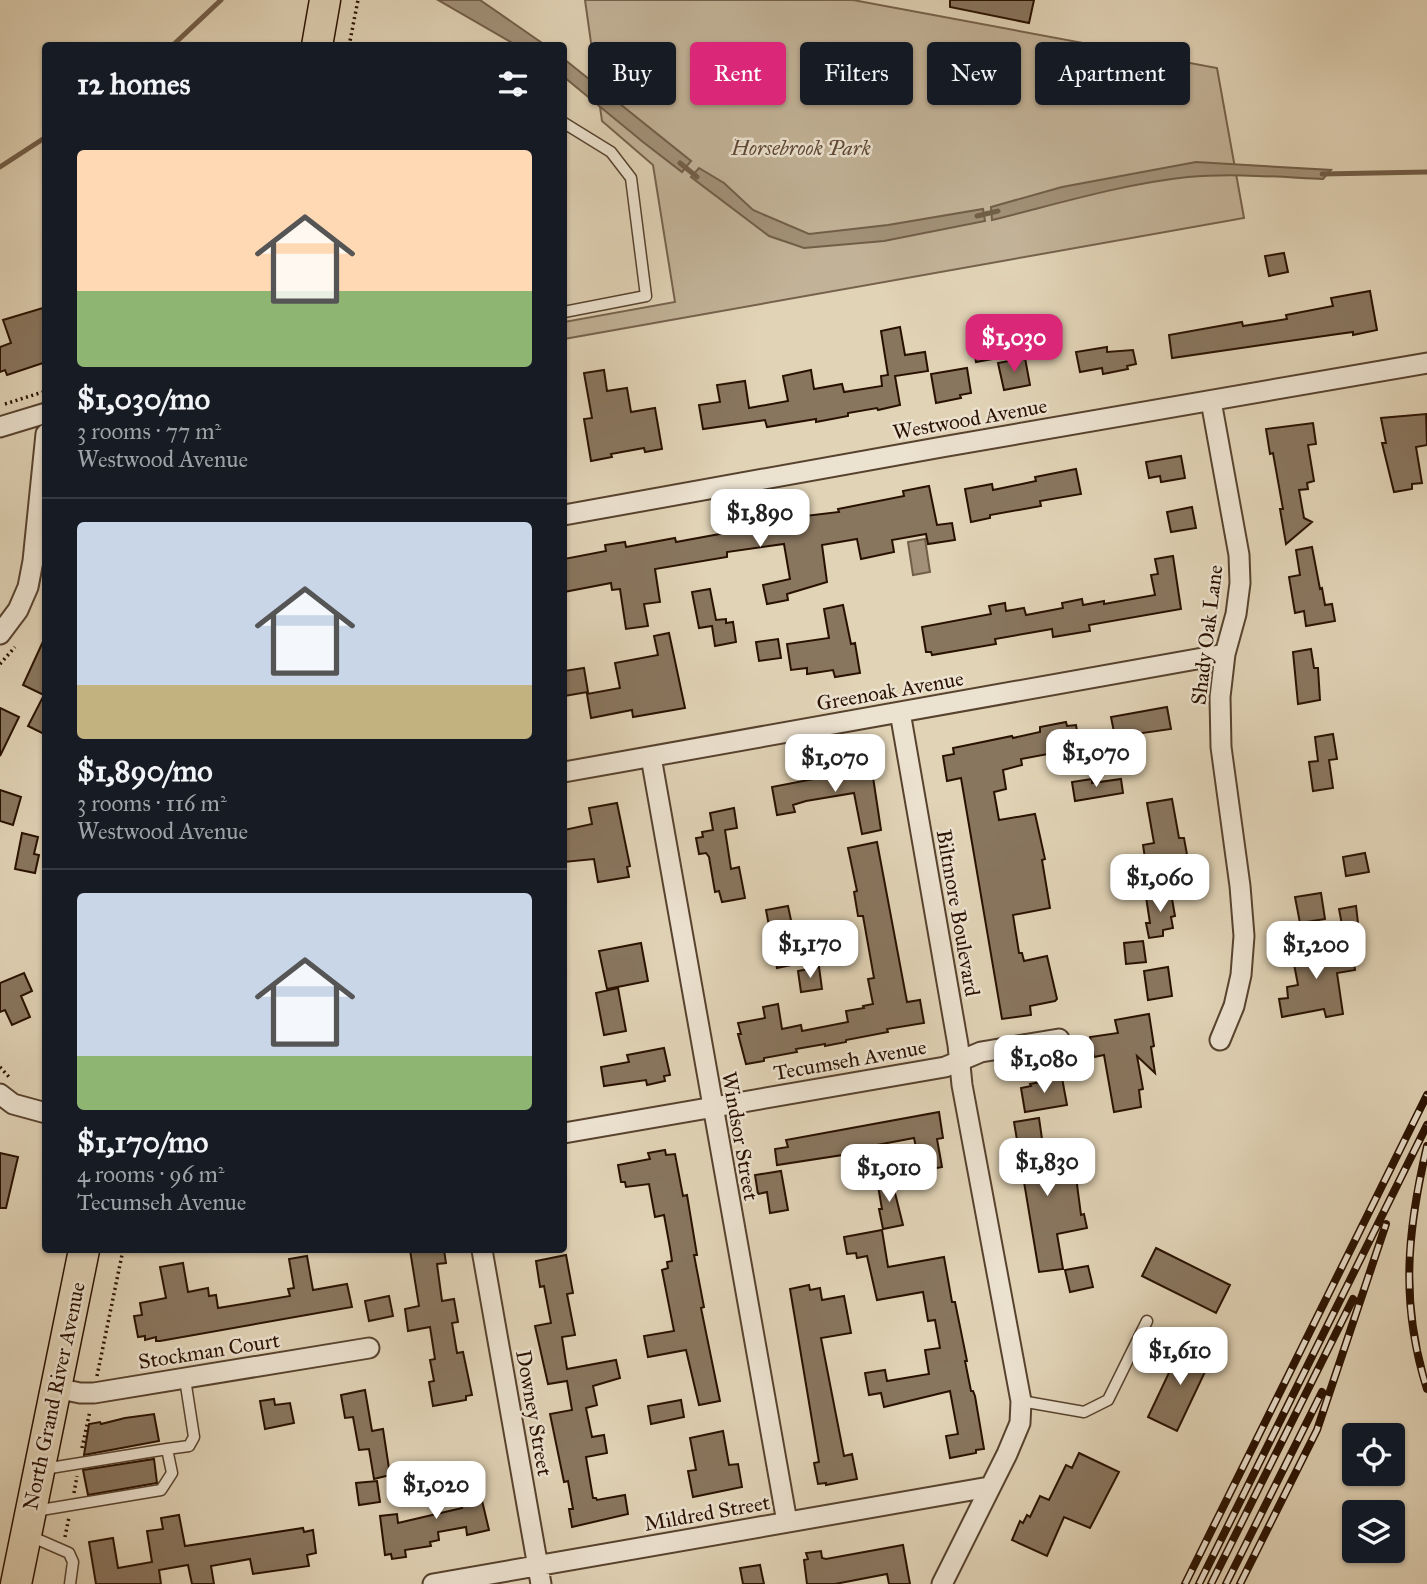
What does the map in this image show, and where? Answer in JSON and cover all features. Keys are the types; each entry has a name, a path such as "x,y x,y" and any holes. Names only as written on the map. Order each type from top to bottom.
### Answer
{"main road":[{"path":"321,42 325,0"},
{"name":"North Grand River Avenue","path":"16,1584 83,1253"}],"street":[{"name":"Westwood Avenue","path":"567,514 1427,363"},
{"name":"Shady Oak Lane","path":"1211,401 1239,555 1240,583 1236,614 1225,654 1220,697 1221,747 1244,936 1241,975 1234,1006 1220,1040"},
{"path":"0,427 42,414"},
{"path":"0,634 18,610 28,587 42,474"},
{"name":"Greenoak Avenue","path":"567,771 1225,654"},
{"name":"Biltmore Boulevard","path":"900,712 962,1084 1021,1401 1020,1423 1007,1454 942,1584"},
{"name":"Windsor Street","path":"651,757 786,1522"},
{"name":"Tecumseh Avenue","path":"567,1132 945,1067 981,1052 1059,1038"},
{"path":"5,1086 13,1104 42,1112"},
{"name":"Downey Street","path":"483,1253 540,1575"},
{"name":"Stockman Court","path":"56,1388 80,1393 93,1392 369,1348"},
{"name":"Mildred Street","path":"433,1584 540,1575 786,1522 989,1487"}],"lane":[{"path":"567,125 611,152 631,178 646,296 567,311"},
{"path":"1021,1401 1083,1412 1108,1400 1147,1321"},
{"path":"40,1470 190,1446 194,1437 185,1379"},
{"path":"70,1584 73,1562 69,1553 29,1523 71,1506 161,1490 172,1473 167,1449"}],"path":[{"path":"350,42 358,0"},
{"path":"0,405 42,392"},
{"path":"0,1067 5,1086"},
{"path":"62,1550 121,1253"}],"green space":[{"name":"Horsebrook Park","path":"585,0 853,0 1078,42 1035,42 1035,105 1190,105 1190,63 1217,68 1244,218 567,338 567,321 675,302 653,165 602,121 600,105 676,105 676,42 591,42"}],"shaded area":[{"path":"438,0 480,0 541,42 511,42"},
{"path":"567,61 588,78 588,97 567,79"},
{"path":"598,105 621,105 691,161 682,172"},
{"path":"1196,162 1331,170 1323,179 1222,175 1163,180 992,220 991,207 1062,187"},
{"path":"699,168 724,183 753,210 809,234 888,225 983,209 985,221 884,241 804,248 769,236 691,177"},
{"path":"925,539 930,572 913,575 908,542"}],"building":[{"path":"950,0 1034,0 1029,23 950,7"},
{"path":"1284,253 1288,272 1269,276 1265,256"},
{"path":"1370,291 1377,330 1172,358 1169,335 1242,322 1243,326 1287,319 1286,315 1333,306 1331,298"},
{"path":"42,308 42,363 7,375 5,370 0,372 0,347 11,343 3,320"},
{"path":"900,327 905,355 925,352 928,371 895,376 900,405 848,413 848,416 816,422 816,419 767,427 765,420 703,429 699,405 720,402 717,385 745,381 749,408 788,401 783,376 811,370 814,389 842,384 844,392 882,386 881,376 888,375 881,331"},
{"path":"991,342 993,359 976,362 973,345"},
{"path":"1107,347 1107,352 1133,350 1136,364 1127,366 1128,369 1103,374 1102,368 1080,372 1076,352"},
{"path":"1025,358 1030,385 1004,390 998,363"},
{"path":"967,368 971,393 936,403 931,374"},
{"path":"604,370 607,391 627,388 631,412 655,408 662,449 645,452 644,448 591,461 584,419 592,418 584,373"},
{"path":"1426,414 1427,445 1416,447 1422,483 1412,484 1412,489 1394,492 1382,443 1386,443 1381,418"},
{"path":"1313,423 1316,444 1308,445 1314,481 1307,483 1308,489 1299,490 1304,518 1312,522 1286,544 1280,509 1283,509 1266,429"},
{"path":"1181,456 1185,478 1161,482 1160,476 1149,478 1146,462"},
{"path":"1076,469 1081,494 1040,501 1041,506 990,515 990,518 971,522 965,489 992,484 993,490 1036,481 1035,477"},
{"path":"929,486 937,525 952,523 955,540 928,544 926,534 892,540 894,552 861,559 857,539 822,545 827,582 787,594 788,600 767,604 763,585 790,579 784,544 727,552 727,557 655,569 660,602 644,604 648,626 626,629 620,589 612,590 611,583 567,591 567,558 606,551 605,545 625,542 626,547 675,538 676,542 736,531 735,528 780,519 839,512 838,509 904,496 903,491"},
{"path":"1192,507 1196,528 1171,532 1167,512"},
{"path":"1312,547 1320,589 1322,588 1325,605 1332,604 1335,621 1306,626 1304,611 1295,613 1289,577 1300,575 1296,550"},
{"path":"1173,556 1181,609 1089,625 1090,631 1053,637 1052,629 995,639 996,644 932,655 931,652 926,652 922,627 991,614 989,606 1005,603 1006,611 1024,608 1026,615 1063,608 1062,603 1082,599 1083,605 1104,601 1104,604 1155,595 1151,575 1158,574 1155,559"},
{"path":"710,589 716,620 726,619 726,623 733,622 736,642 715,646 712,626 699,628 692,592"},
{"path":"843,605 851,644 855,643 860,673 835,677 833,670 807,674 807,668 791,670 787,644 829,638 824,609"},
{"path":"669,633 685,708 633,717 632,710 591,718 587,694 620,688 615,663 658,655 654,636"},
{"path":"778,639 781,658 759,661 756,642"},
{"path":"42,644 42,694 23,685"},
{"path":"1311,649 1314,668 1318,668 1320,700 1298,704 1293,652"},
{"path":"584,668 588,692 567,696 567,671"},
{"path":"42,699 42,733 28,726"},
{"path":"1167,707 1171,729 1115,737 1111,717"},
{"path":"0,708 19,717 0,756"},
{"path":"1066,722 1067,726 1076,725 1080,748 1021,759 1022,765 1003,770 1006,789 994,792 999,820 1035,814 1045,859 1042,860 1050,908 1013,915 1019,953 1022,953 1024,961 1047,956 1057,999 1030,1006 1031,1015 1002,1019 961,778 947,781 943,756 954,754 953,748 1040,732 1040,727"},
{"path":"1333,734 1337,759 1329,760 1333,788 1313,791 1309,762 1318,761 1315,737"},
{"path":"871,764 881,830 862,834 854,793 806,801 793,805 795,812 777,815 772,787 850,772 850,768"},
{"path":"1092,779 1092,783 1121,779 1123,793 1075,801 1072,782"},
{"path":"0,790 21,797 13,825 0,821"},
{"path":"1172,799 1179,838 1184,838 1188,860 1183,861 1185,869 1158,874 1157,863 1146,865 1143,845 1154,843 1147,803"},
{"path":"617,803 630,866 627,867 629,877 598,882 594,859 567,862 567,829 592,824 589,808"},
{"path":"734,808 737,828 725,830 731,869 739,867 745,898 722,902 719,891 715,892 709,857 706,853 699,854 696,838 703,837 702,832 713,830 710,813"},
{"path":"22,833 38,837 34,854 39,855 35,873 15,869"},
{"path":"877,842 907,1002 920,1000 924,1023 887,1029 888,1032 846,1042 796,1049 797,1052 746,1064 738,1034 741,1034 738,1023 765,1018 763,1007 778,1004 782,1029 801,1025 802,1031 848,1022 846,1011 873,1004 868,979 874,978 863,916 858,916 854,892 857,891 848,848"},
{"path":"1365,853 1369,872 1346,876 1343,857"},
{"path":"1171,893 1175,916 1171,917 1173,928 1163,930 1163,936 1149,938 1146,897"},
{"path":"1321,893 1325,919 1300,923 1295,897"},
{"path":"788,906 792,925 788,926 796,964 777,968 766,910"},
{"path":"1356,906 1358,923 1342,925 1339,909"},
{"path":"1314,939 1318,957 1352,950 1355,970 1337,973 1343,1014 1326,1017 1324,1009 1282,1017 1279,999 1288,998 1287,987 1298,985 1290,943"},
{"path":"1143,941 1146,962 1126,964 1124,943"},
{"path":"641,943 648,981 607,989 599,951"},
{"path":"819,967 822,989 801,992 798,971"},
{"path":"1168,967 1172,996 1148,1000 1144,971"},
{"path":"24,973 32,991 21,996 30,1017 12,1025 5,1010 0,1012 0,983"},
{"path":"618,988 626,1031 604,1035 596,993"},
{"path":"1149,1014 1155,1073 1137,1056 1143,1089 1139,1090 1141,1107 1114,1112 1104,1055 1094,1057 1090,1037 1118,1033 1115,1020"},
{"path":"664,1048 670,1075 664,1076 665,1081 647,1085 646,1080 604,1086 601,1067 629,1062 627,1055"},
{"path":"1062,1078 1067,1105 1025,1112 1021,1088"},
{"path":"939,1112 943,1138 937,1139 942,1167 921,1171 914,1138 866,1147 869,1160 845,1164 843,1155 777,1165 775,1149 788,1147 786,1140"},
{"path":"1039,1118 1048,1181 1076,1177 1081,1215 1084,1214 1087,1228 1057,1234 1063,1269 1039,1272 1014,1122"},
{"path":"665,1150 666,1155 675,1154 683,1196 687,1195 704,1307 701,1308 720,1401 699,1405 686,1350 648,1357 644,1336 674,1331 662,1270 668,1268 667,1262 672,1261 670,1248 664,1215 655,1217 649,1184 626,1187 625,1182 621,1182 618,1165 650,1159 648,1153"},
{"path":"0,1153 18,1157 6,1208 0,1208"},
{"path":"781,1171 788,1210 770,1213 767,1192 758,1194 755,1175"},
{"path":"891,1177 903,1225 883,1229 877,1180"},
{"path":"882,1230 888,1267 944,1257 984,1449 976,1450 976,1453 950,1458 946,1436 958,1434 950,1391 884,1407 881,1393 869,1395 865,1373 885,1370 887,1381 929,1374 925,1350 940,1348 935,1320 928,1321 923,1292 877,1300 867,1256 857,1258 856,1253 847,1254 844,1237"},
{"path":"1156,1248 1230,1285 1216,1313 1142,1276"},
{"path":"410,1253 444,1253 446,1263 437,1264 442,1301 454,1299 458,1322 452,1323 457,1353 463,1352 472,1395 466,1396 466,1400 433,1406 429,1382 434,1381 430,1360 435,1359 430,1327 408,1331 405,1309 419,1306"},
{"path":"566,1255 573,1293 567,1294 575,1335 562,1337 567,1369 616,1360 620,1378 593,1386 597,1405 586,1408 592,1437 604,1435 607,1453 586,1457 593,1498 597,1500 625,1495 628,1514 572,1527 569,1509 573,1509 568,1481 564,1482 550,1414 572,1410 567,1381 548,1384 535,1326 551,1323 544,1286 540,1287 536,1261"},
{"path":"307,1256 313,1290 347,1284 352,1307 160,1341 156,1341 156,1337 145,1340 145,1336 138,1337 134,1316 142,1315 140,1303 166,1298 160,1267 183,1263 188,1292 208,1288 209,1296 216,1295 218,1308 290,1296 288,1289 294,1288 289,1259"},
{"path":"1088,1266 1093,1287 1070,1292 1065,1270"},
{"path":"809,1285 810,1290 820,1288 822,1300 844,1296 851,1333 821,1338 844,1456 852,1454 857,1479 826,1485 818,1484 814,1463 819,1462 790,1289"},
{"path":"389,1296 393,1316 369,1321 365,1301"},
{"path":"1183,1343 1212,1357 1177,1431 1148,1417"},
{"path":"365,1390 372,1431 383,1429 390,1475 374,1479 369,1449 359,1450 353,1417 345,1418 341,1395"},
{"path":"274,1399 275,1405 290,1403 294,1423 265,1429 260,1401"},
{"path":"681,1400 684,1417 651,1424 648,1406"},
{"path":"154,1414 159,1441 84,1455 89,1424"},
{"path":"723,1431 729,1465 738,1464 742,1487 693,1497 688,1471 696,1470 690,1438"},
{"path":"1079,1453 1119,1472 1090,1528 1064,1517 1047,1556 1012,1540 1020,1521 1023,1523 1027,1515 1030,1517 1040,1496 1049,1500 1066,1465 1072,1468"},
{"path":"154,1459 157,1483 88,1495 83,1470"},
{"path":"475,1471 489,1530 467,1535 466,1527 438,1532 439,1540 430,1542 431,1546 405,1550 406,1557 392,1559 391,1554 385,1555 380,1516 397,1514 398,1523 462,1508 456,1475"},
{"path":"377,1481 380,1502 359,1505 356,1483"},
{"path":"179,1515 185,1546 303,1528 304,1532 313,1530 316,1553 307,1555 309,1566 253,1574 250,1559 211,1566 214,1584 192,1584 188,1565 159,1570 161,1584 96,1584 89,1542 113,1538 118,1568 152,1562 147,1531 163,1529 161,1518"},
{"path":"903,1545 910,1584 889,1584 887,1574 835,1584 807,1584 804,1560 808,1559 806,1553 821,1551 822,1558 826,1559"},
{"path":"760,1565 764,1584 743,1584 740,1568"}],"waterway":[{"path":"176,42 221,0"},
{"path":"0,167 42,140"},
{"path":"680,163 697,177"},
{"path":"1322,174 1427,172"},
{"path":"977,216 998,211"}],"railway":[{"path":"1185,1584 1427,1095"},
{"path":"1199,1584 1427,1125"},
{"path":"1427,1146 1415,1208 1409,1268 1413,1327 1427,1389"},
{"path":"1240,1584 1317,1430 1386,1224"},
{"path":"1211,1584 1353,1299"},
{"path":"1226,1584 1322,1392"}]}
